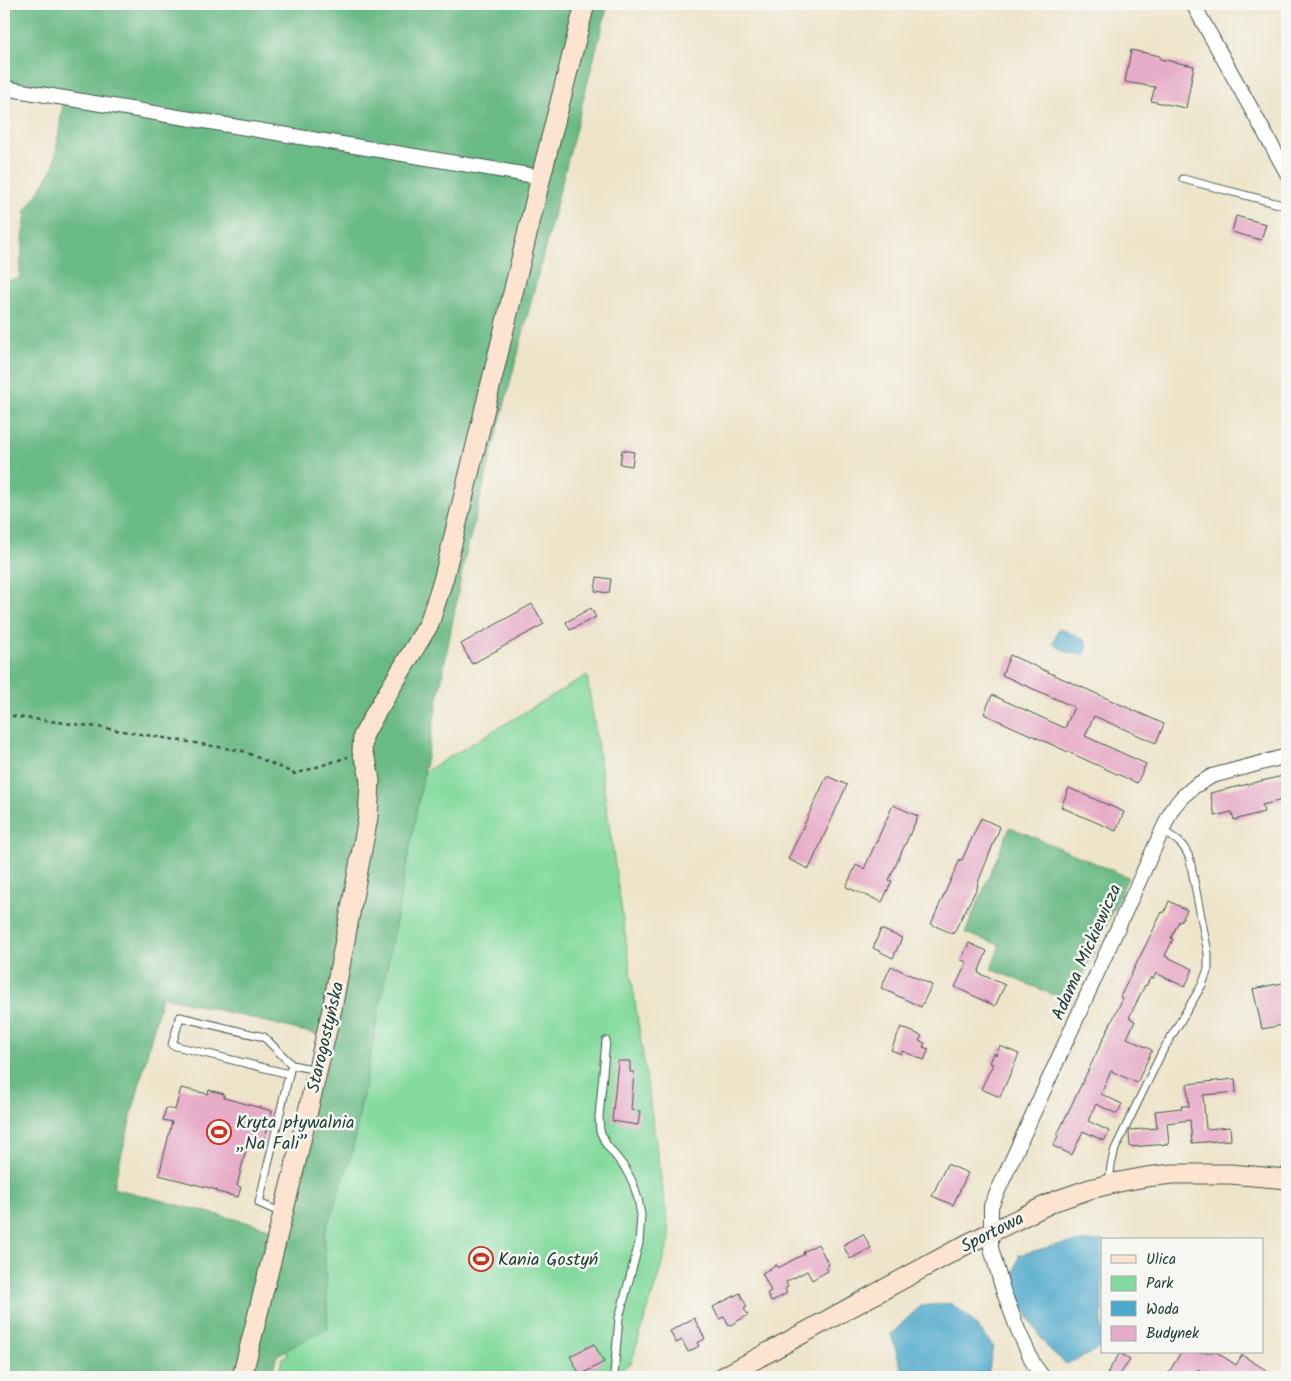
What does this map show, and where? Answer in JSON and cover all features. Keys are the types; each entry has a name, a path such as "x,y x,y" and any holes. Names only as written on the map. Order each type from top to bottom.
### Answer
{"street":[{"path":"362,752 363,736 429,624 444,576 585,4"},
{"path":"1193,4 1287,173"},
{"path":"4,88 541,178"},
{"name":"Starogostyńska","path":"242,1377 332,1010 366,828 370,781 367,764 362,752"},
{"name":"Adama Mickiewicza","path":"1043,1377 1034,1365 1003,1290 991,1248 991,1206 1172,810 1182,796 1212,776 1287,756"},
{"name":"Sportowa","path":"723,1377 991,1232 1055,1201 1109,1184 1173,1174 1230,1174 1287,1179"}],"lane":[{"path":"1183,179 1287,206"},
{"path":"1109,1184 1115,1149 1162,1052 1202,985 1208,969 1208,954 1187,850 1180,842 1162,830"},
{"path":"289,1074 172,1045 180,1017 264,1037 292,1065 317,1070"},
{"path":"606,1040 599,1117 600,1131 606,1144 625,1168 633,1183 641,1215 639,1243 619,1318 614,1377"},
{"path":"283,1213 258,1203 292,1065"}],"path":[{"path":"4,714 104,728 243,752 296,774 362,752"}],"green space":[{"path":"4,4 608,4 464,561 352,1153 324,1235 328,1328 277,1355 271,1377 4,1377 4,281 19,279 26,211 54,167 64,95 4,83","holes":["162,996 327,1037 281,1231 113,1188"]},
{"path":"587,675 670,1239 631,1363 609,1377 278,1377 282,1358 288,1354 275,1333 411,780"},
{"path":"1010,827 1128,877 1071,1002 991,969 1000,945 965,933"}],"water":[{"path":"1059,628 1085,640 1088,646 1085,654 1069,652 1053,644"},
{"path":"1101,1240 1101,1348 1066,1364 1047,1347 1029,1319 1013,1281 1019,1255 1056,1245"},
{"path":"951,1303 971,1319 993,1346 989,1371 983,1377 906,1377 902,1371 891,1334 920,1306"}],"building":[{"path":"1131,50 1160,56 1160,59 1194,66 1186,108 1151,101 1155,87 1125,82"},
{"path":"1236,216 1266,224 1261,240 1232,232"},
{"path":"622,450 634,452 632,466 620,464"},
{"path":"597,577 611,579 609,593 595,591"},
{"path":"532,604 544,624 472,664 461,644"},
{"path":"591,608 596,617 570,630 566,622"},
{"path":"1010,655 1164,724 1156,743 1094,716 1085,736 1146,764 1137,783 984,714 992,695 1065,728 1074,707 1002,675"},
{"path":"1287,775 1287,799 1262,805 1264,812 1234,820 1232,812 1215,816 1210,793"},
{"path":"827,776 847,785 809,869 788,859"},
{"path":"1069,788 1124,812 1116,831 1061,807"},
{"path":"893,805 918,816 889,880 892,881 882,902 846,887 856,865 864,869"},
{"path":"981,818 1000,827 978,886 953,934 931,924 960,859 962,860"},
{"path":"1169,901 1187,910 1181,922 1179,921 1165,956 1193,969 1185,987 1156,973 1153,979 1151,977 1145,985 1129,1018 1135,1021 1127,1038 1152,1050 1137,1083 1111,1071 1101,1094 1122,1104 1117,1114 1096,1104 1088,1121 1109,1131 1104,1141 1083,1131 1072,1155 1053,1146 1057,1135 1123,998 1120,997"},
{"path":"881,929 902,938 893,958 873,948"},
{"path":"969,943 987,951 978,973 1005,985 995,1006 955,987 967,962 961,960"},
{"path":"891,966 932,985 921,1007 881,988"},
{"path":"1287,982 1287,1024 1262,1029 1253,989"},
{"path":"901,1027 922,1036 919,1041 925,1043 923,1047 929,1049 924,1060 902,1051 901,1054 891,1050"},
{"path":"1000,1046 1019,1054 1000,1097 981,1089 993,1064 990,1063 994,1053 996,1055"},
{"path":"618,1061 630,1061 630,1072 634,1072 631,1110 640,1111 638,1125 612,1121"},
{"path":"1235,1079 1236,1092 1203,1095 1206,1129 1230,1127 1231,1140 1192,1143 1190,1120 1167,1123 1169,1144 1130,1147 1130,1130 1157,1128 1155,1111 1189,1106 1187,1084"},
{"path":"181,1088 208,1094 209,1090 224,1094 224,1098 272,1111 263,1144 248,1141 237,1186 241,1187 238,1197 159,1175 172,1122 163,1120 166,1108 175,1110"},
{"path":"947,1164 968,1173 953,1205 932,1196"},
{"path":"863,1234 871,1248 850,1259 843,1245"},
{"path":"818,1244 829,1265 826,1267 828,1271 812,1280 807,1271 786,1282 788,1287 785,1289 787,1293 771,1302 767,1293 771,1291 762,1273 777,1265 778,1268"},
{"path":"740,1293 747,1307 744,1309 748,1315 729,1326 724,1317 719,1319 713,1307"},
{"path":"694,1318 705,1339 697,1343 699,1346 688,1352 682,1340 676,1343 670,1331"},
{"path":"594,1344 604,1362 580,1375 570,1356"},
{"path":"1119,1354 1130,1360 1118,1377 1113,1377 1107,1373"},
{"path":"1180,1354 1219,1354 1236,1365 1242,1355 1277,1377 1211,1377 1198,1369 1194,1377 1166,1377"}],"place":[{"name":"Kryta pływalnia „Na Fali”","path":"219,1132"},
{"name":"Kania Gostyń","path":"481,1259"}]}
